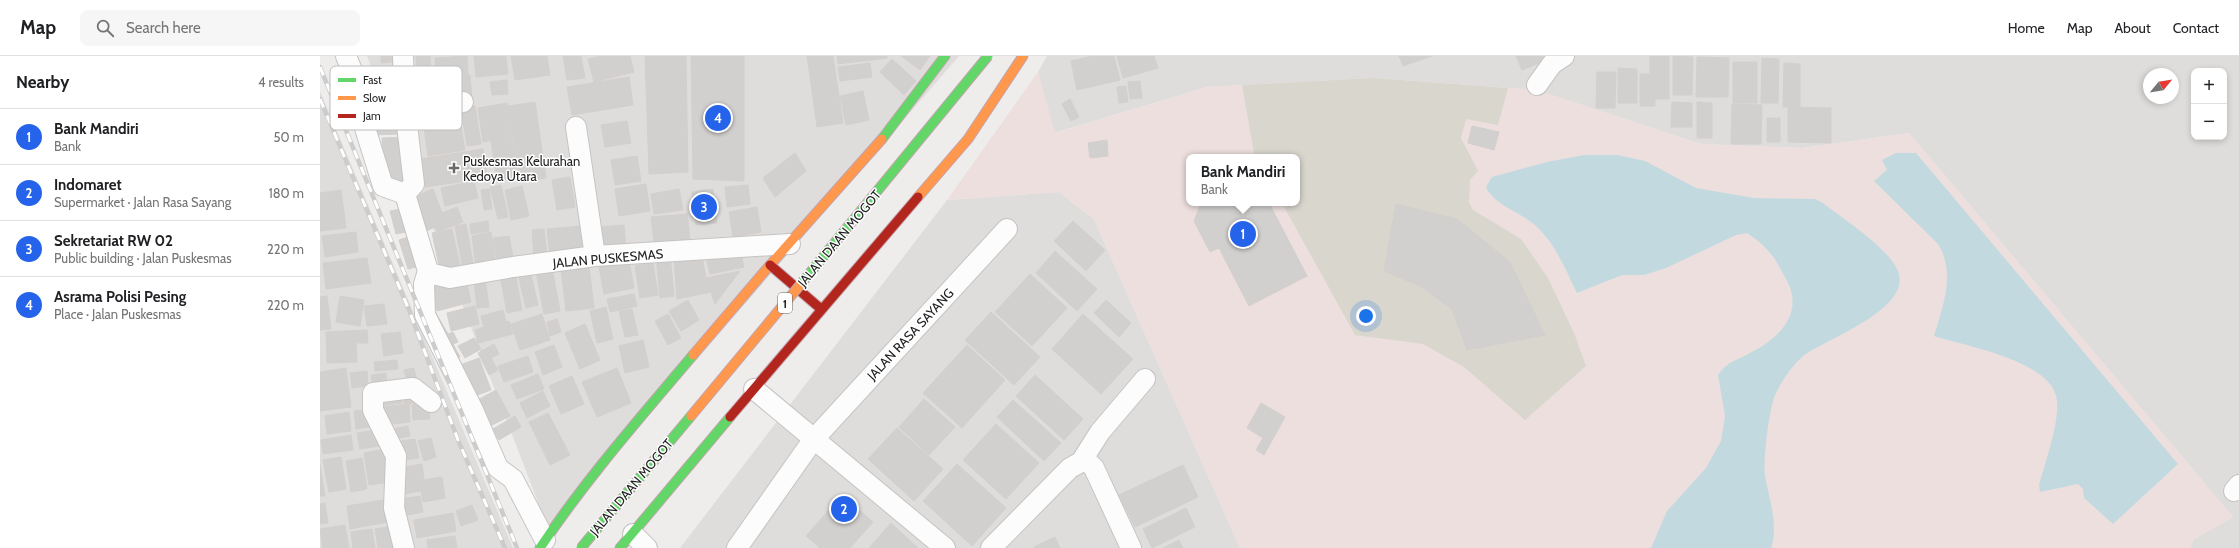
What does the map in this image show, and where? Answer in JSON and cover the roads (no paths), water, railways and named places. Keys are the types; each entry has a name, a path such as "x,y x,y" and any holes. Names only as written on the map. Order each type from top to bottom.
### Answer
{"highway":[{"path":"543,544 610,453 770,265 894,126 945,56"},
{"name":"JALAN DAAN MOGOT","path":"581,548 944,112 988,56"},
{"path":"626,541 821,309 968,139 1023,56"},
{"path":"770,265 821,309"},
{"name":"JALAN DAAN MOGOT","path":"804,303 814,291"}],"street":[{"path":"346,56 350,66"},
{"path":"403,56 403,66"},
{"path":"1537,85 1552,64 1564,56"},
{"path":"576,127 595,256"},
{"path":"366,130 383,186 405,194"},
{"path":"405,194 414,184 408,130"},
{"path":"405,194 428,271 424,284 425,315 473,410 498,468 513,479 543,544"},
{"name":"JALAN RASA SAYANG","path":"737,548 813,440 1007,229"},
{"name":"JALAN PUSKESMAS","path":"428,271 433,274 450,278 513,267 595,256 790,244"},
{"path":"1081,462 1100,432 1145,379"},
{"path":"404,548 394,508 396,456 373,410 373,393 414,388 431,402"},
{"path":"754,389 813,440 946,548"},
{"path":"990,548 1070,468 1081,462 1087,461 1094,468 1131,548"},
{"path":"626,541 647,548"}],"water":[{"path":"1896,153 1916,153 2178,464 2113,524 2084,498 2083,489 2078,484 2040,492 2039,485 2052,440 2057,415 2056,396 2049,383 2038,373 2003,356 1934,336 1946,290 1946,266 1943,255 1938,244 1874,181 1887,170 1882,160"},
{"path":"1584,155 1617,155 1645,161 1696,188 1754,198 1815,199 1823,203 1874,242 1884,251 1897,269 1899,283 1894,297 1882,309 1866,320 1803,356 1788,373 1776,393 1773,400 1769,421 1765,458 1765,476 1774,521 1771,548 1651,548 1667,511 1706,468 1721,441 1725,416 1718,375 1729,364 1771,340 1780,332 1786,323 1791,313 1793,302 1791,291 1786,279 1770,253 1747,233 1736,235 1666,268 1644,275 1622,275 1577,293 1550,242 1538,228 1532,222 1502,205 1490,194 1486,187 1492,177 1547,162"}],"railway":[{"path":"320,67 330,91"},
{"path":"320,99 330,123"},
{"path":"333,130 409,310 458,440 505,548"},
{"path":"346,130 517,548"}],"place":[{"name":"Asrama Polisi Pesing","path":"718,118"},
{"name":"Puskesmas Kelurahan Kedoya Utara","path":"454,168"},
{"name":"Sekretariat RW 02","path":"704,207"},
{"name":"Bank Mandiri","path":"1243,234"},
{"name":"Indomaret","path":"844,509"}]}
